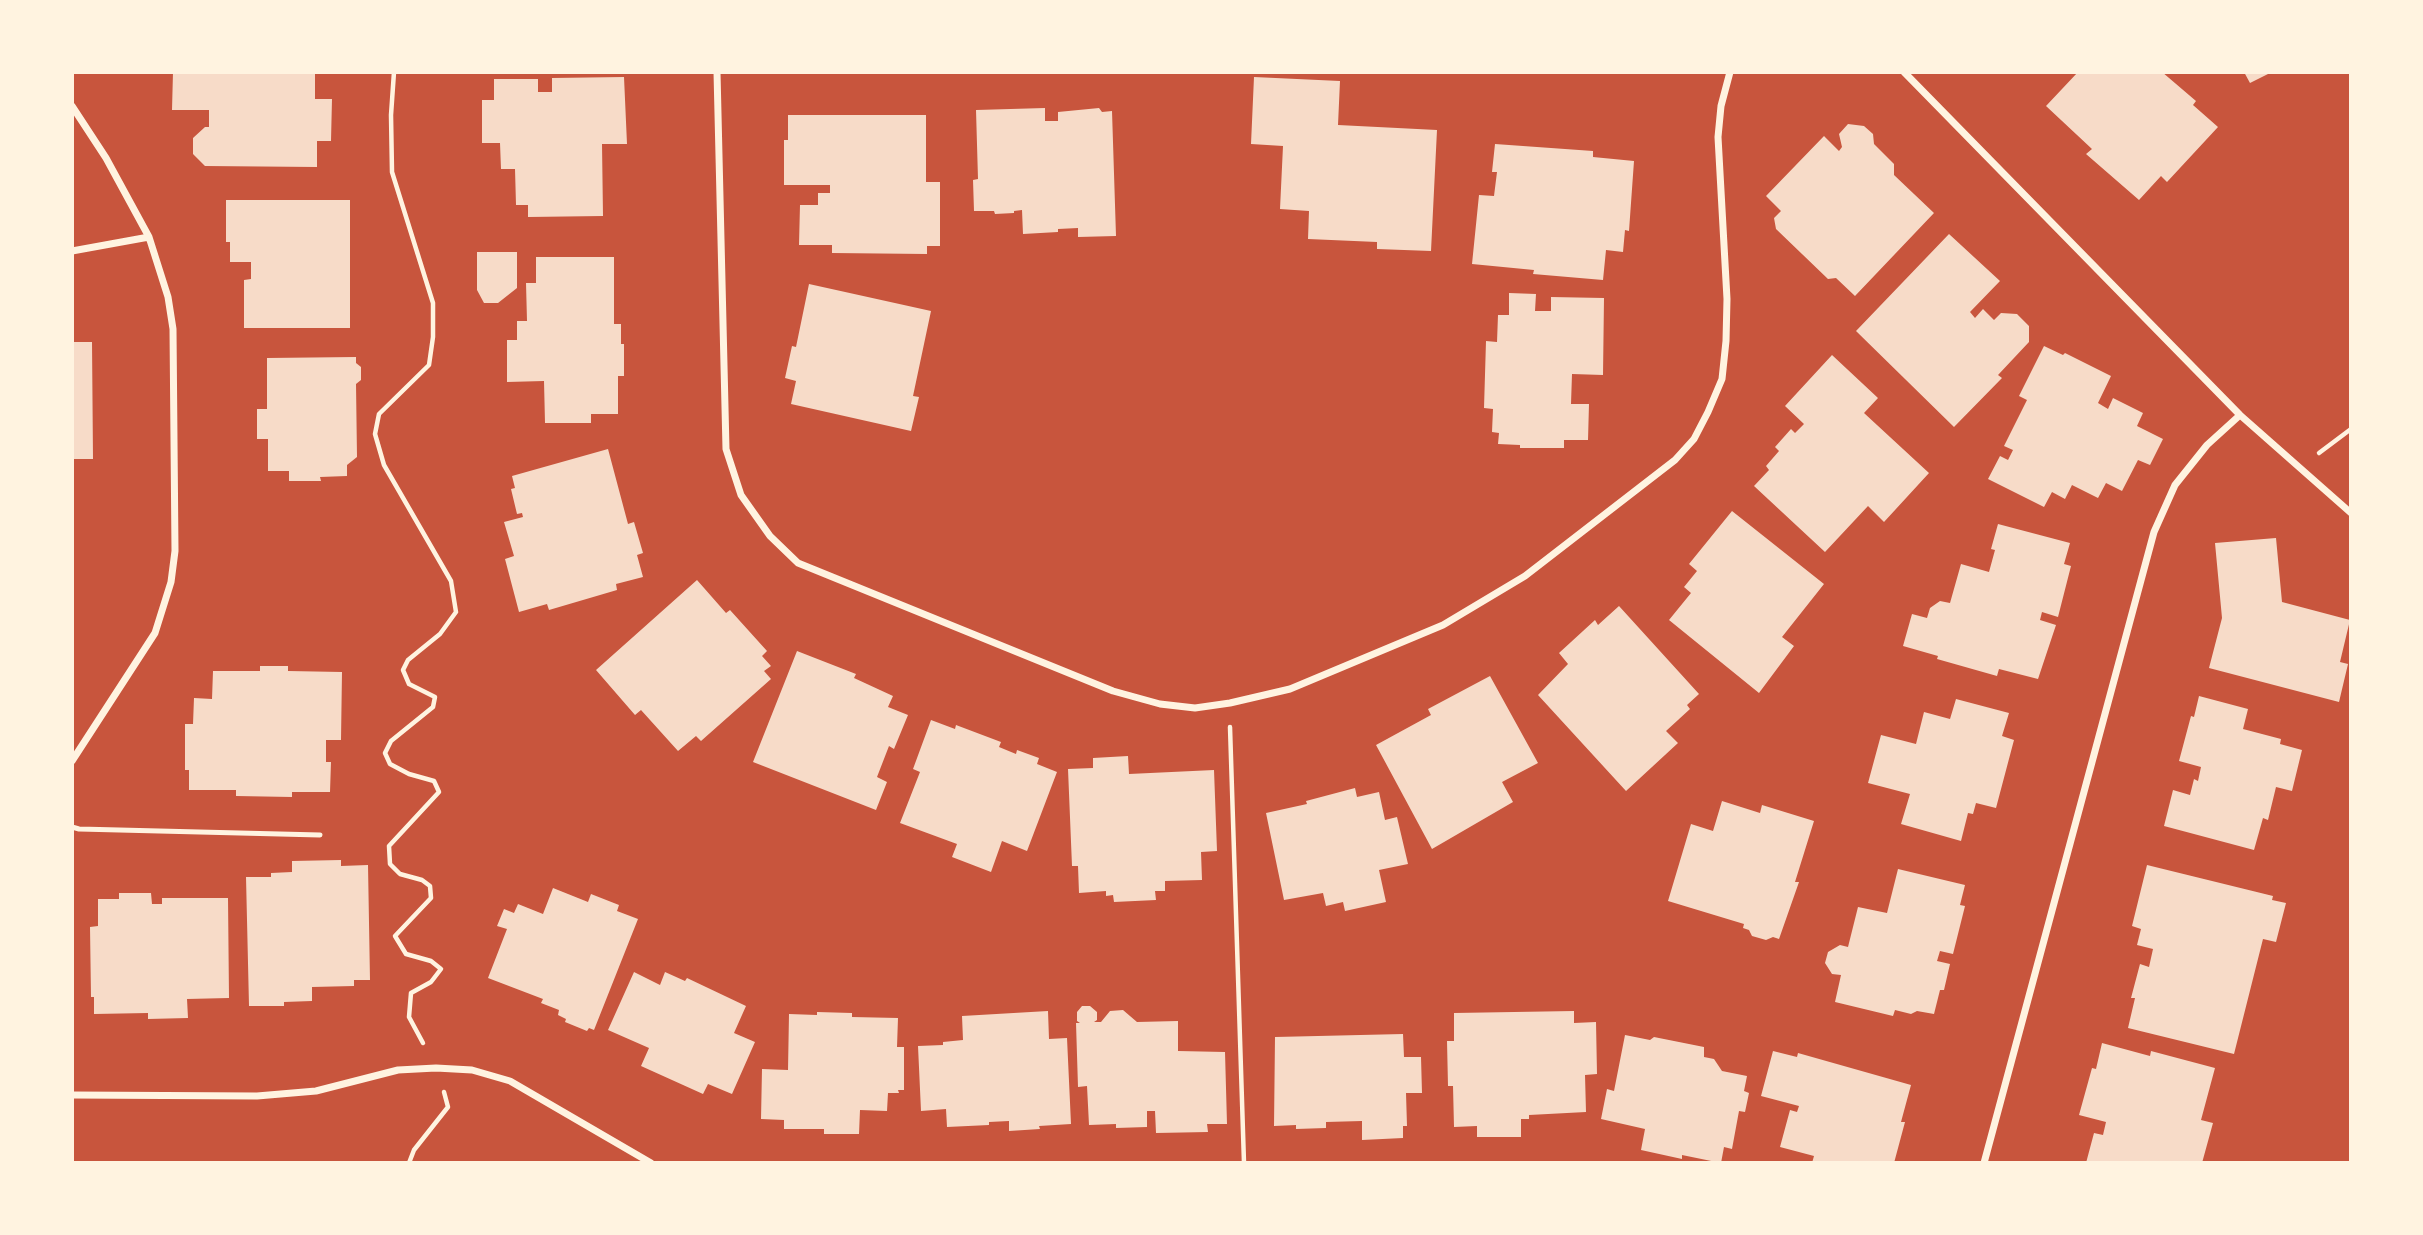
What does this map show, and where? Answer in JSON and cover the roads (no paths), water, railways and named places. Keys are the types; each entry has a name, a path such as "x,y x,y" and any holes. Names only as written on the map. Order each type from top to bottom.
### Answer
{"street":[{"path":"717,72 726,449 741,495 769,536 798,564 1113,691 1149,701 1195,708 1290,689 1443,625 1525,576 1675,460 1694,439 1721,379 1726,341 1727,299 1718,137 1721,106 1730,72"},
{"path":"1904,72 2240,415 2351,513"},
{"path":"72,106 106,158 149,237 168,297 173,329 176,551 172,582 155,633 72,761"},
{"path":"72,251 149,237"},
{"path":"1984,1163 2154,533 2175,485 2207,445 2240,415"},
{"path":"72,1095 257,1096 316,1091 398,1070 472,1070 510,1080 651,1163"}],"lane":[{"path":"72,827 320,835"}]}
